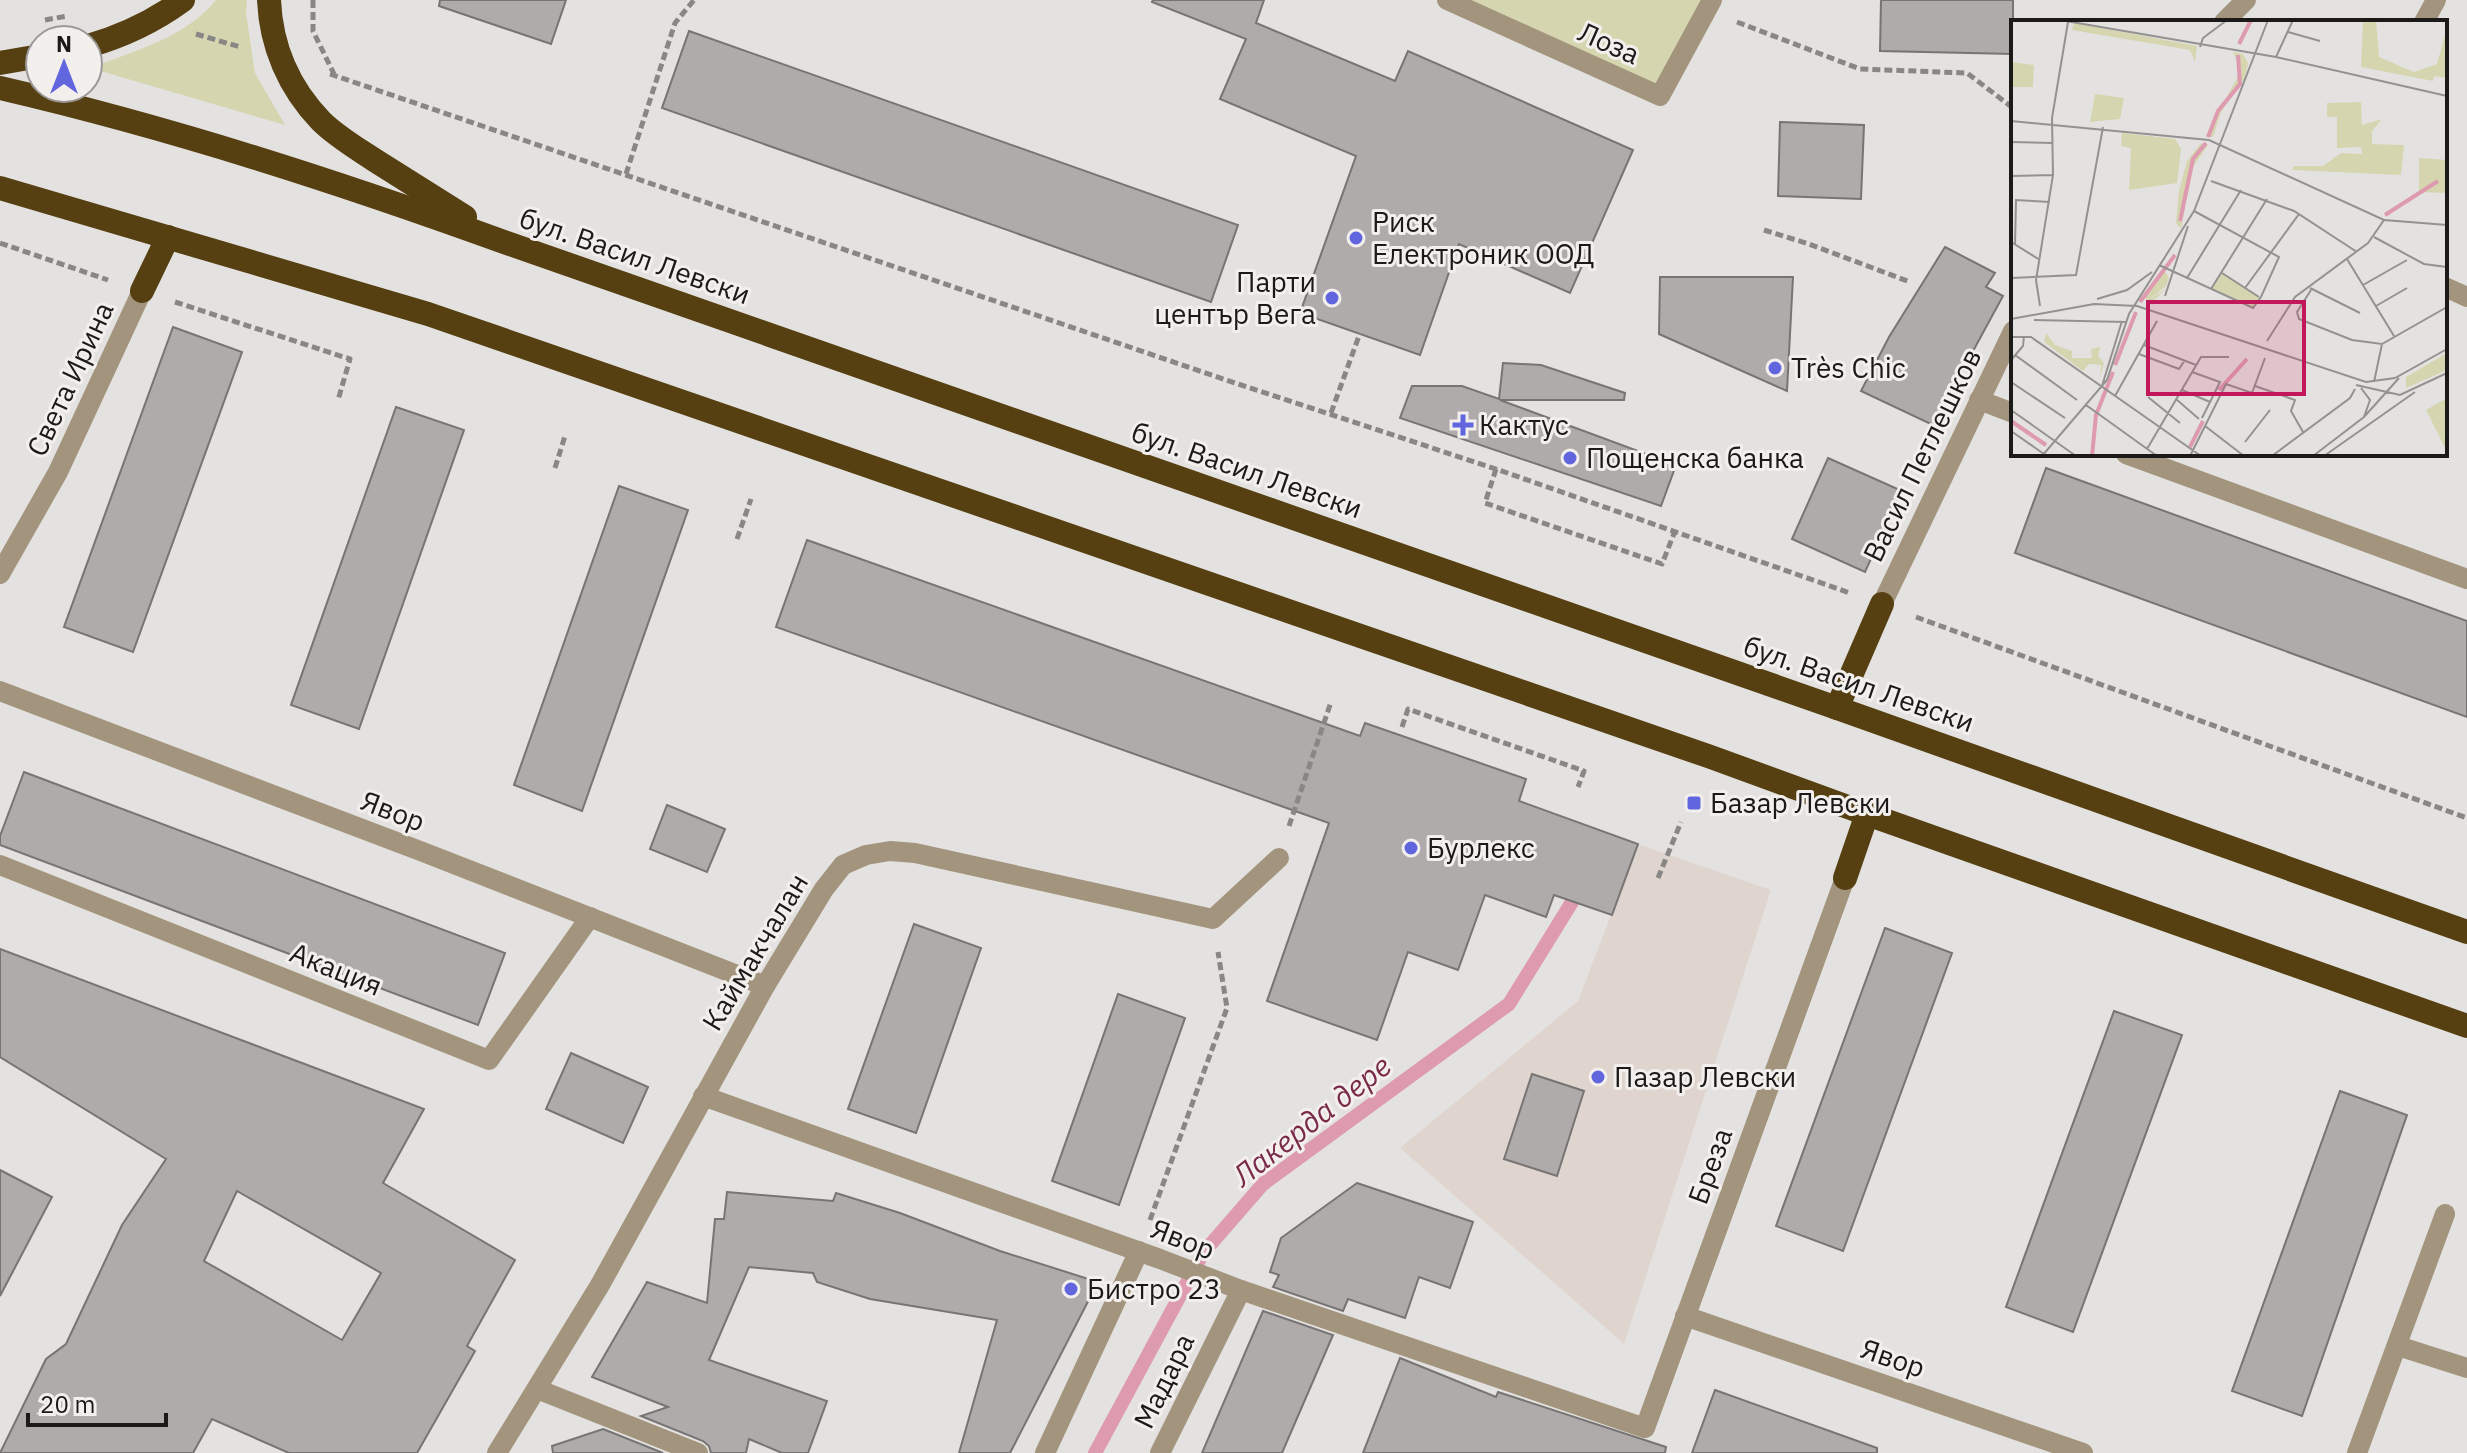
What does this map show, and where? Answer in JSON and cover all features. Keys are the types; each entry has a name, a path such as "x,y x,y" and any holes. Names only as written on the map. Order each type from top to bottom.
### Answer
{"highway":[{"path":"104,41 151,22 183,0"},
{"path":"269,0 270,24 279,57 291,80 322,122 346,141 504,242"},
{"path":"0,63 24,59"},
{"name":"бул. Васил Левски","path":"0,88 251,155 387,200 2467,932"},
{"path":"0,188 428,314 1708,756 2467,1026"},
{"path":"142,291 168,237"},
{"path":"1837,708 1882,604"},
{"path":"1845,878 1867,814"}],"street":[{"name":"Лоза","path":"1447,0 1660,96 1709,5"},
{"path":"2226,20 2246,0"},
{"path":"2425,20 2436,0"},
{"path":"2447,288 2467,297"},
{"name":"Света Ирина","path":"0,574 58,472 142,291"},
{"name":"Васил Петлешков","path":"1882,604 2011,335"},
{"path":"1979,400 2011,412"},
{"path":"2131,456 2467,579"},
{"name":"Явор","path":"0,691 765,986"},
{"name":"Каймакчалан","path":"497,1453 600,1285 765,986 824,889 843,865 866,855 890,851 915,853 1213,919"},
{"path":"1213,919 1279,858"},
{"name":"Акация","path":"0,865 489,1060 590,917"},
{"name":"Бреза","path":"1645,1428 1845,878"},
{"name":"Явор","path":"703,1096 1241,1290 1645,1428"},
{"path":"2357,1453 2445,1214"},
{"path":"1045,1453 1139,1251"},
{"name":"Мадара","path":"1160,1453 1241,1290"},
{"name":"Явор","path":"1685,1316 2083,1453"},
{"path":"2398,1346 2467,1368"},
{"path":"537,1389 698,1453"}],"path":[{"path":"313,0 313,31 335,76"},
{"path":"626,174 675,23 694,0"},
{"path":"1709,5 1860,69 1967,73 2011,106"},
{"path":"151,22 279,57 1496,469 1882,604 2467,818"},
{"path":"1764,230 1910,282"},
{"path":"0,243 350,359 338,400"},
{"path":"1331,413 1360,333"},
{"path":"555,468 565,436"},
{"path":"1496,469 1485,503 1591,540 1662,564 1675,531"},
{"path":"737,539 751,499"},
{"path":"1279,858 1331,702"},
{"path":"1402,727 1408,709 1584,771 1578,787"},
{"path":"1658,878 1681,822"},
{"path":"1139,1251 1227,1008 1213,919"}],"shaded area":[{"name":"Пазар Левски","path":"1638,844 1771,890 1624,1344 1400,1148 1578,1001"}],"green space":[{"path":"216,0 247,0 246,13 255,73 285,125 104,72 104,63 174,34"},
{"path":"1448,0 1713,0 1660,96"}],"building":[{"path":"440,0 566,0 551,44 439,6"},
{"path":"1153,0 1264,0 1256,23 1395,81 1408,51 1633,150 1570,293 1459,244 1420,355 1300,313 1356,156 1220,99 1246,39"},
{"path":"1881,0 2013,0 2011,54 1880,51"},
{"path":"689,31 1238,225 1211,302 662,108"},
{"path":"1780,122 1864,125 1861,199 1778,196"},
{"path":"1945,247 1995,273 1986,287 2003,296 1960,375 1937,427 1861,391 1889,337"},
{"path":"1660,277 1793,277 1787,391 1659,334"},
{"path":"173,327 242,352 133,652 64,627"},
{"path":"1503,363 1541,365 1625,393 1624,400 1500,400 1676,465 1661,506 1400,418 1412,386 1462,386 1499,399"},
{"path":"396,407 464,430 359,729 291,705"},
{"path":"1828,458 1902,491 1865,572 1792,539"},
{"path":"2046,468 2467,621 2467,717 2015,553"},
{"path":"619,486 688,510 582,811 514,785"},
{"path":"807,540 1360,736 1365,723 1526,779 1519,801 1638,844 1612,915 1554,895 1546,917 1485,895 1458,970 1408,952 1377,1040 1267,1001 1329,823 776,627"},
{"path":"24,772 505,953 478,1025 0,845 0,836"},
{"path":"667,805 725,829 707,872 650,849"},
{"path":"914,924 981,948 916,1133 848,1109"},
{"path":"1885,928 1952,953 1843,1251 1776,1226"},
{"path":"0,949 424,1109 383,1183 515,1260 467,1346 475,1351 417,1453 289,1453 212,1419 193,1453 0,1453 46,1359 66,1344 122,1225 166,1159 0,1057","holes":["237,1191 381,1273 342,1340 204,1261"]},
{"path":"1118,994 1185,1018 1119,1205 1052,1181"},
{"path":"2114,1011 2182,1035 2073,1332 2006,1307"},
{"path":"571,1053 648,1087 623,1143 546,1109"},
{"path":"1532,1074 1584,1091 1557,1176 1504,1159"},
{"path":"2340,1091 2407,1115 2302,1416 2232,1391"},
{"path":"0,1170 52,1197 0,1296"},
{"path":"1357,1183 1473,1222 1450,1288 1419,1277 1405,1318 1348,1299 1343,1311 1273,1287 1279,1275 1270,1272 1281,1238"},
{"path":"727,1192 833,1201 836,1193 1098,1282 1010,1453 959,1453 997,1320 870,1299 817,1282 813,1273 749,1267 709,1360 827,1401 808,1453 782,1453 749,1439 746,1453 711,1453 703,1441 641,1416 668,1407 592,1377 647,1282 707,1303 715,1219 724,1219"},
{"path":"1263,1311 1333,1335 1282,1453 1202,1453"},
{"path":"1400,1358 1496,1397 1498,1392 1666,1447 1665,1453 1363,1453"},
{"path":"1715,1390 1877,1448 1877,1453 1692,1453"},
{"path":"603,1429 663,1453 553,1453 552,1446"}],"waterway":[{"name":"Лакерда дере","path":"1095,1453 1203,1253 1263,1184 1509,1004 1572,902"}],"place":[{"name":"Риск Електроник ООД","path":"1356,238"},
{"name":"Парти център Вега","path":"1332,298"},
{"name":"Très Chic","path":"1775,368"},
{"name":"Кактус","path":"1463,425"},
{"name":"Пощенска банка","path":"1570,458"},
{"name":"Базар Левски","path":"1694,803"},
{"name":"Бурлекс","path":"1411,848"},
{"name":"Пазар Левски","path":"1598,1077"},
{"name":"Бистро 23","path":"1071,1289"}]}
